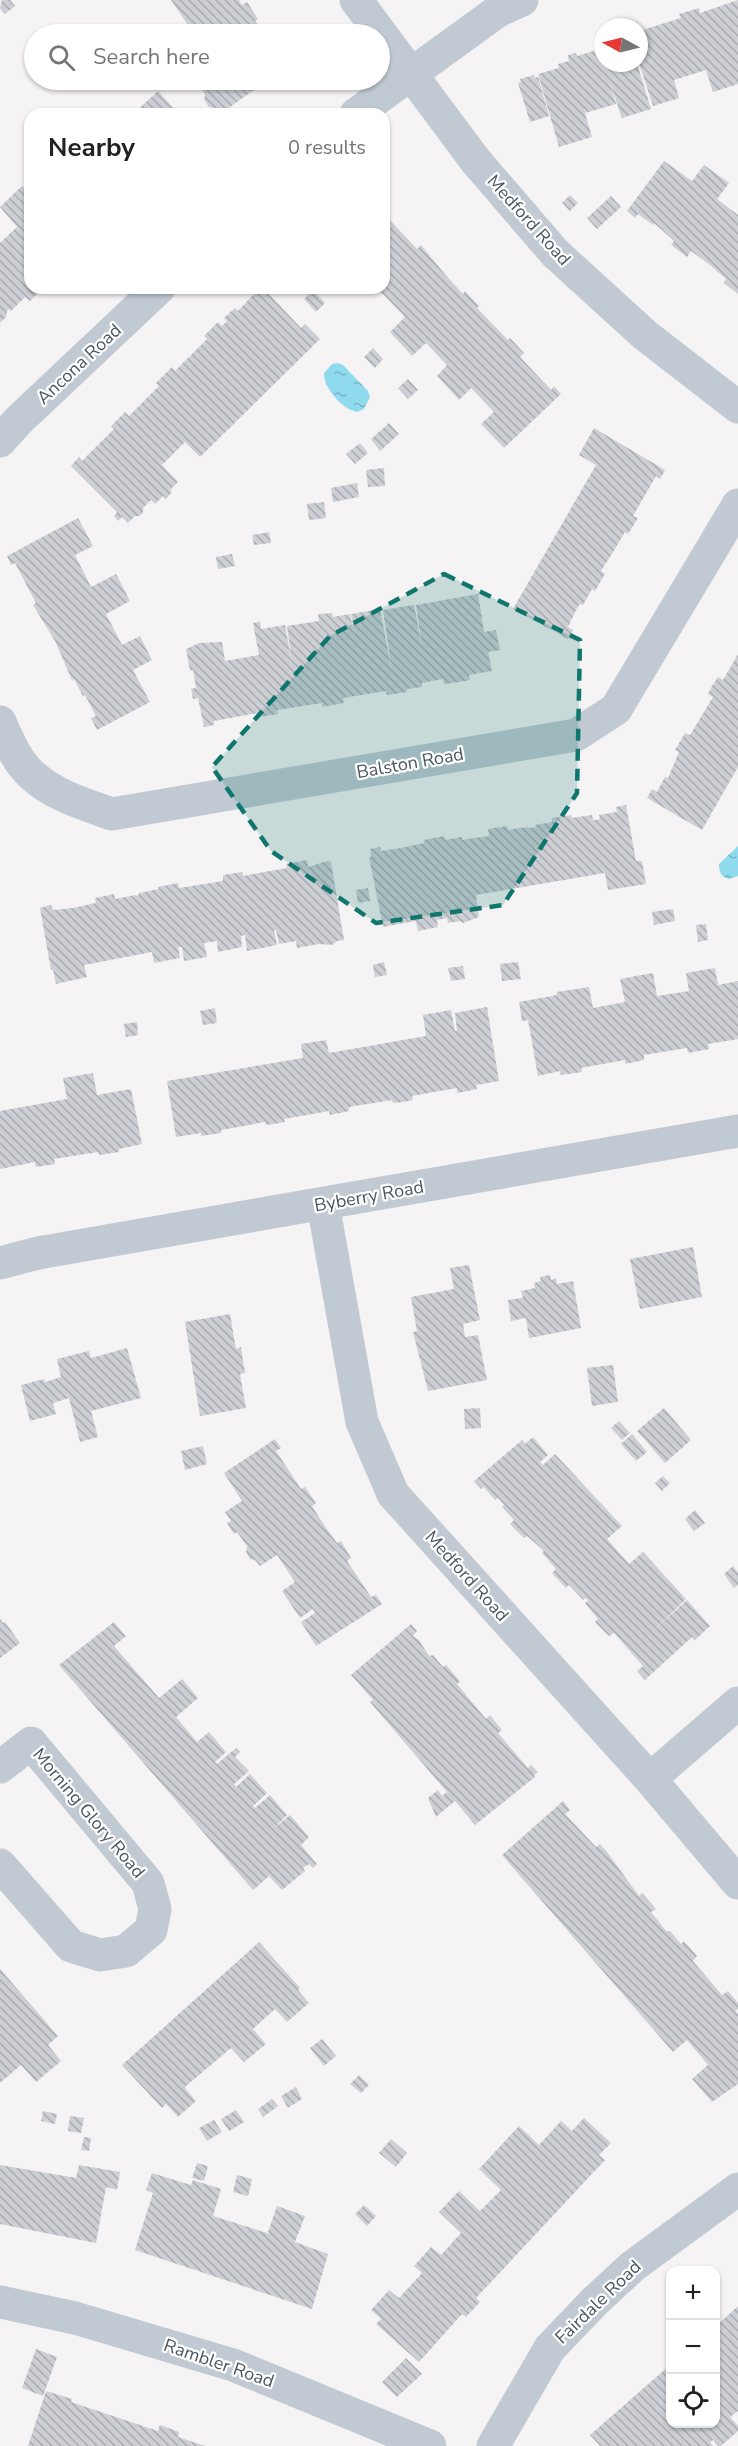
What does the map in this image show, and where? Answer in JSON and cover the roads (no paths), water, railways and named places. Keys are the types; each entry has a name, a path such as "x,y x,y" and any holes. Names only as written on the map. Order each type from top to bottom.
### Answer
{"street":[{"name":"Medford Road","path":"356,0 373,24"},
{"path":"390,88 498,11 522,0"},
{"name":"Medford Road","path":"390,47 475,160 555,253 645,335 738,407"},
{"path":"364,108 388,90"},
{"name":"Ancona Road","path":"0,441 19,420 153,294"},
{"name":"Balston Road","path":"0,722 12,747 31,774 68,800 112,814 576,735 616,709 738,505"},
{"name":"Byberry Road","path":"0,1263 38,1253 738,1131"},
{"name":"Medford Road","path":"322,1204 362,1422 393,1494 650,1779 738,1883"},
{"path":"650,1779 738,1703"},
{"name":"Morning Glory Road","path":"0,1767 31,1743 148,1883 155,1909 151,1929 126,1951 100,1955 70,1946 0,1864"},
{"name":"Fairdale Road","path":"494,2446 550,2348 594,2301 633,2265 738,2190"},
{"name":"Rambler Road","path":"0,2302 75,2318 233,2365 430,2446"}],"water":[{"path":"332,364 343,365 368,391 370,397 364,409 357,412 346,407 330,391 324,373"},
{"path":"738,846 738,876 729,879 721,874 719,864"}]}
